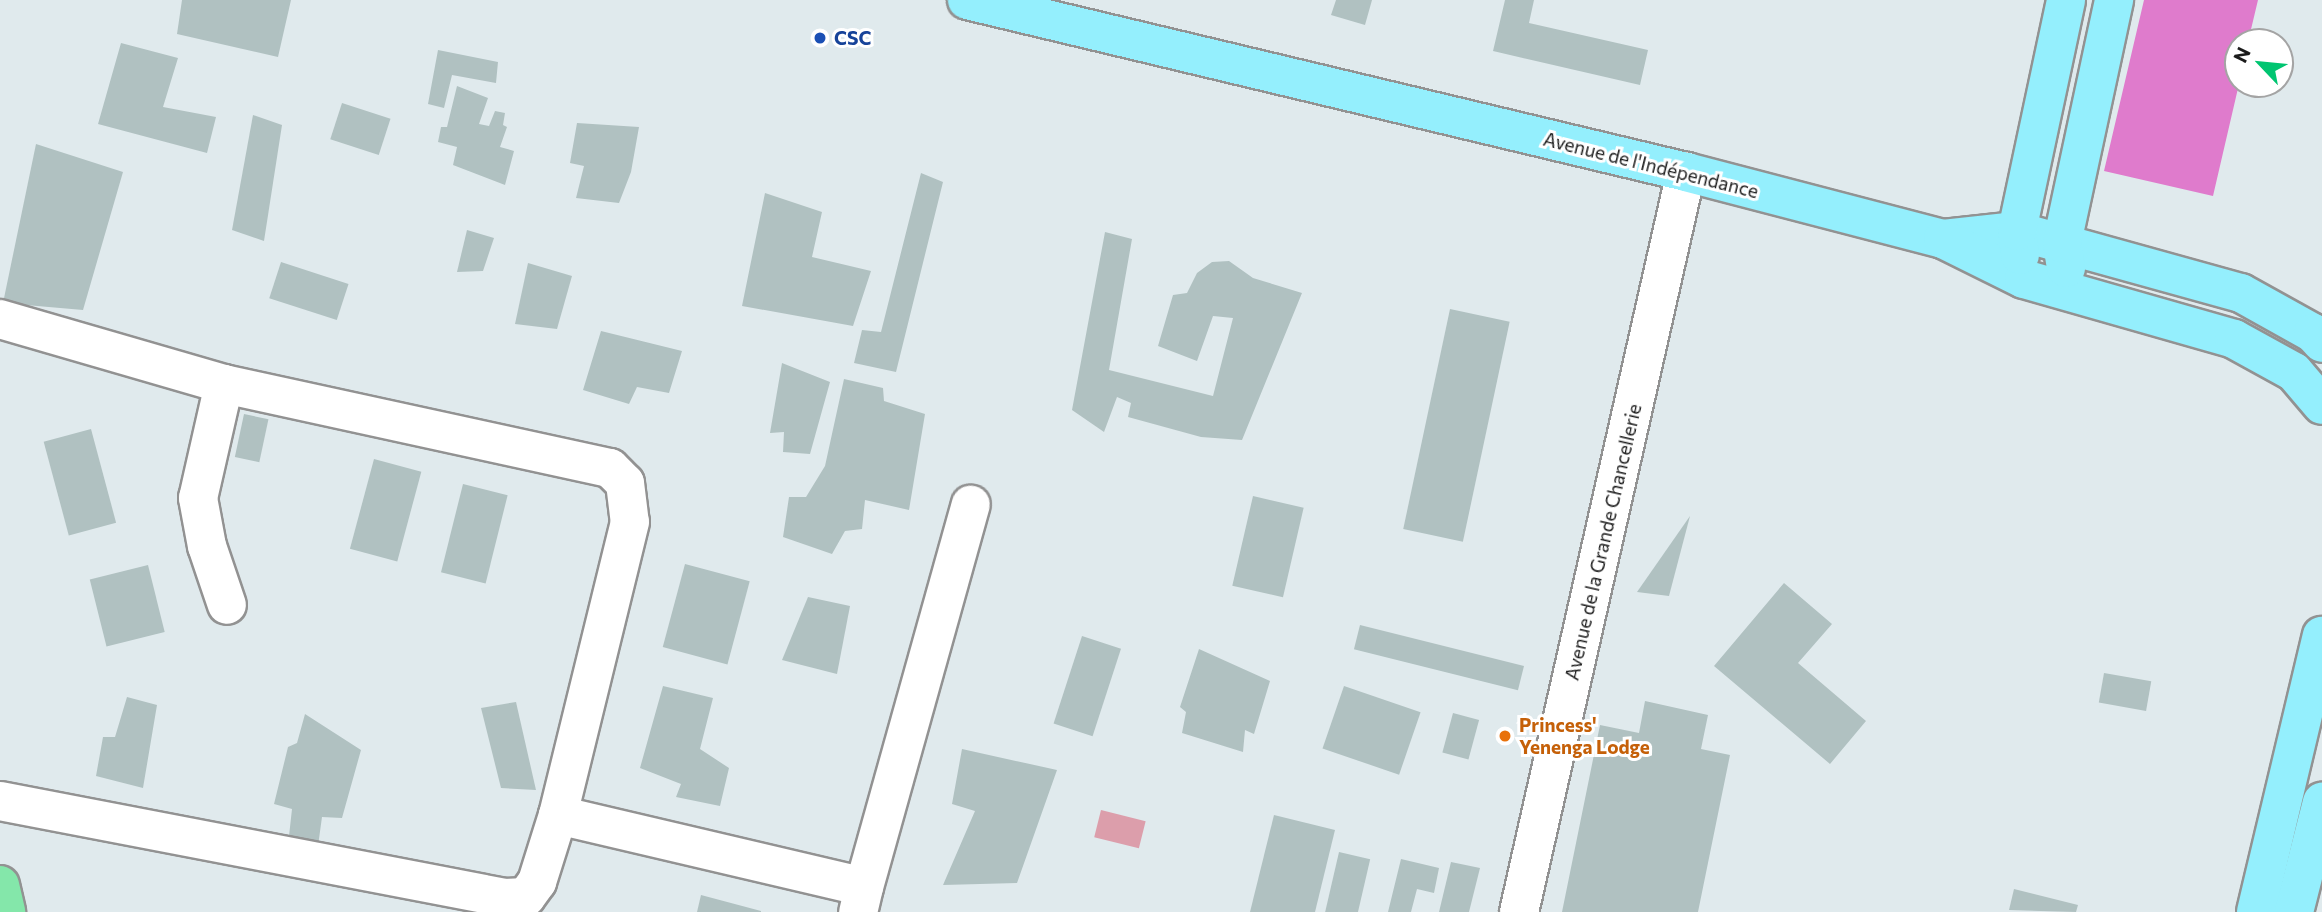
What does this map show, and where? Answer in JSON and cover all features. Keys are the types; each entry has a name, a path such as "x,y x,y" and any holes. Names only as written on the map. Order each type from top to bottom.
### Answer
{"highway":[{"path":"0,885 6,912"}],"main road":[{"name":"Avenue de l'Indépendance","path":"967,0 1686,172 1943,239 2017,231 2241,293 2313,333 2322,343"},
{"path":"2024,279 2017,231 2066,0"},
{"path":"2070,291 2062,243 2114,0"},
{"path":"1943,239 2024,279 2234,339 2294,372 2322,405"},
{"path":"2256,912 2322,636"},
{"path":"2306,891 2322,802"}],"street":[{"name":"Avenue de la Grande Chancellerie","path":"1519,912 1686,172"},
{"path":"0,320 224,384 610,468 625,483 630,523 558,815 537,882 526,897 505,898 0,801"},
{"path":"224,384 198,498 207,546 227,605"},
{"path":"558,815 861,899 971,505"}],"shaded area":[{"path":"2144,0 2258,0 2251,28 2224,28 2224,98 2236,98 2213,196 2104,171"},
{"path":"1101,810 1146,821 1139,848 1094,837"}],"building":[{"path":"182,0 291,0 278,57 177,34"},
{"path":"1336,0 1372,0 1365,25 1331,15"},
{"path":"1505,0 1534,0 1529,23 1648,50 1640,85 1493,51"},
{"path":"121,43 178,58 163,107 216,117 207,153 98,124"},
{"path":"438,50 498,62 496,83 452,75 444,108 428,104"},
{"path":"457,86 488,98 479,124 489,126 495,111 505,113 503,125 507,127 500,147 514,151 505,185 453,165 457,147 438,142 441,127 447,127"},
{"path":"342,103 391,119 379,155 330,139"},
{"path":"253,115 282,125 264,241 232,230"},
{"path":"577,123 639,127 631,172 619,203 576,198 584,166 570,163"},
{"path":"36,144 123,172 83,310 3,303"},
{"path":"921,173 943,182 896,372 854,363 862,330 881,332"},
{"path":"765,193 822,212 812,257 871,271 853,326 742,306"},
{"path":"467,230 494,238 483,271 457,272"},
{"path":"1105,232 1132,239 1109,370 1213,396 1233,318 1213,316 1197,361 1158,346 1173,295 1187,293 1197,273 1212,262 1229,261 1253,278 1302,293 1242,440 1201,437 1128,417 1131,403 1117,397 1104,432 1072,410"},
{"path":"281,262 349,284 337,320 269,298"},
{"path":"528,263 572,276 557,329 515,324"},
{"path":"1450,309 1510,322 1463,542 1403,529"},
{"path":"601,331 682,351 669,393 637,387 629,404 583,390"},
{"path":"782,363 830,382 810,454 783,452 784,432 770,433"},
{"path":"844,379 883,388 884,401 925,414 909,510 865,500 862,529 845,531 832,554 783,537 789,497 806,497 825,466"},
{"path":"244,414 268,419 259,462 235,457"},
{"path":"91,429 116,523 69,535 44,442"},
{"path":"374,459 421,472 397,562 350,549"},
{"path":"463,484 508,495 486,583 441,572"},
{"path":"1253,496 1304,508 1283,597 1232,586"},
{"path":"1690,516 1669,596 1637,592"},
{"path":"685,564 750,581 727,664 663,647"},
{"path":"148,565 165,632 106,646 90,580"},
{"path":"1784,583 1832,624 1798,663 1866,721 1830,764 1714,666"},
{"path":"808,597 850,606 837,674 782,660"},
{"path":"1360,625 1524,666 1518,690 1354,649"},
{"path":"1082,636 1121,649 1093,736 1054,723"},
{"path":"1199,649 1270,681 1254,734 1245,730 1243,752 1182,733 1186,712 1180,707"},
{"path":"2104,673 2151,681 2146,711 2099,703"},
{"path":"663,686 713,698 700,749 729,768 720,806 676,797 681,784 640,768"},
{"path":"1344,686 1421,712 1399,775 1323,748"},
{"path":"127,697 157,705 143,788 96,776 103,737 115,737"},
{"path":"1645,701 1708,715 1701,749 1730,755 1698,912 1562,912 1600,725 1639,733"},
{"path":"516,702 536,790 501,788 481,708"},
{"path":"1453,713 1479,720 1468,760 1442,753"},
{"path":"305,714 361,750 342,818 322,817 318,846 289,836 292,809 274,804 288,747 297,743"},
{"path":"962,749 1057,770 1017,883 943,885 975,811 952,804"},
{"path":"1274,815 1335,830 1315,912 1250,912"},
{"path":"1339,852 1370,859 1358,912 1325,912"},
{"path":"1401,859 1439,868 1434,893 1417,889 1411,912 1388,912"},
{"path":"1451,862 1480,868 1469,912 1439,912"},
{"path":"2014,889 2078,905 2076,912 2009,910"},
{"path":"701,895 761,911 761,912 697,912"}],"place":[{"name":"CSC","path":"820,38"},
{"name":"Princess' Yenenga Lodge","path":"1505,736"}]}
